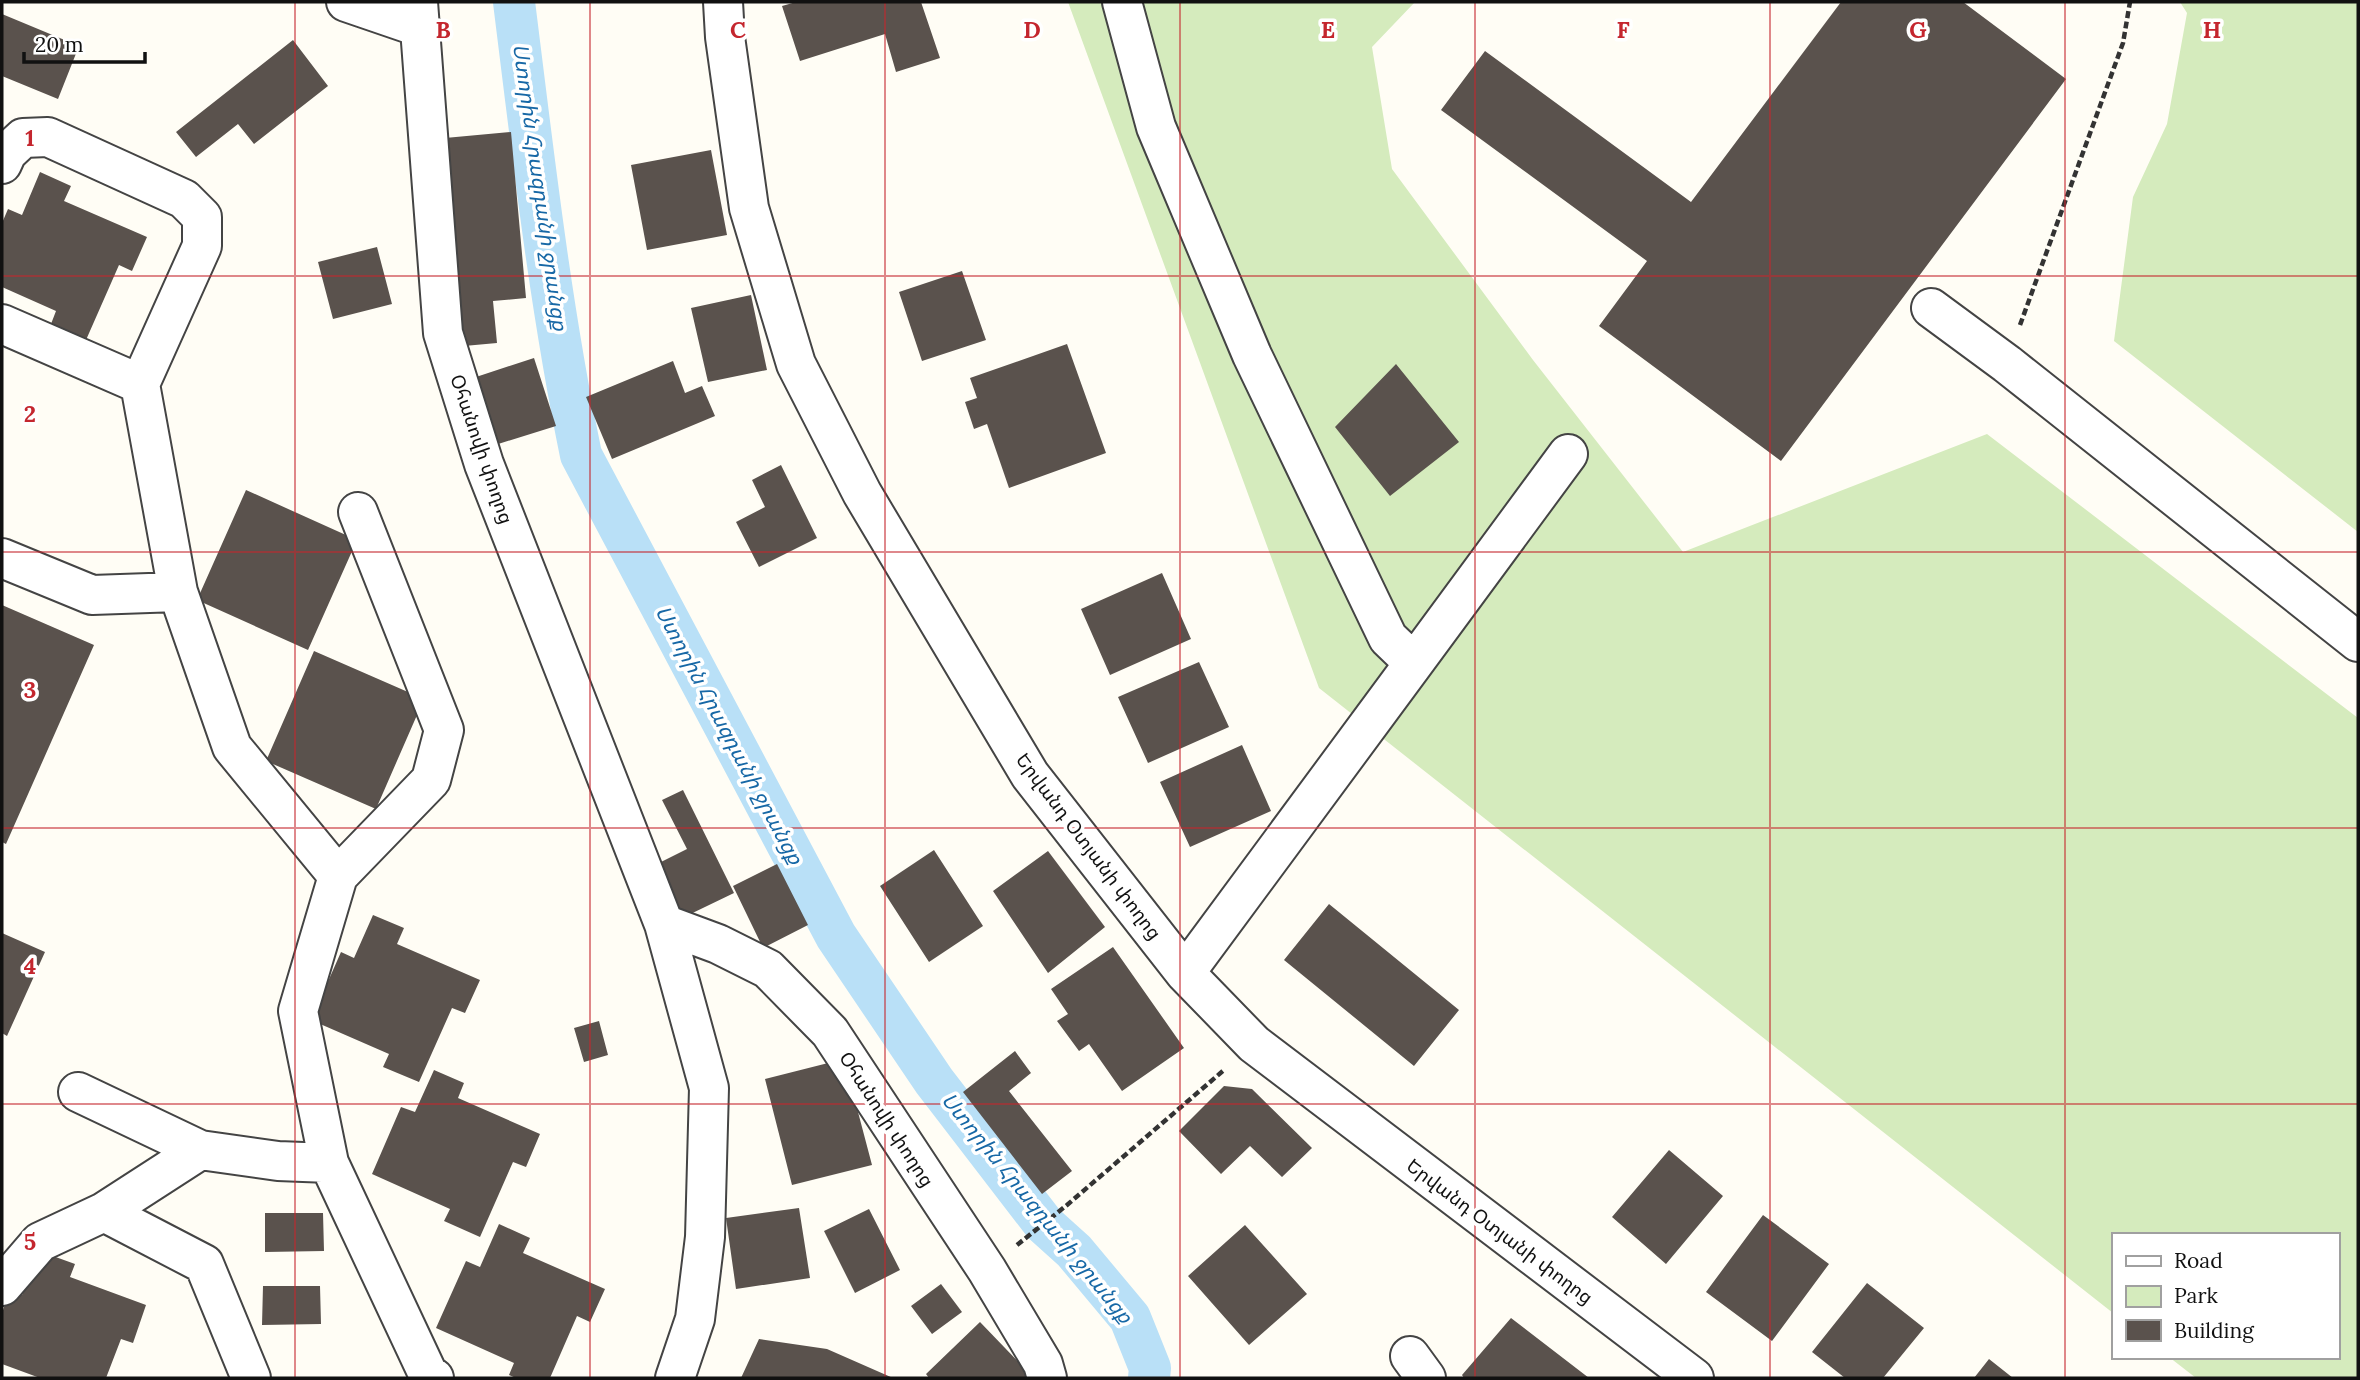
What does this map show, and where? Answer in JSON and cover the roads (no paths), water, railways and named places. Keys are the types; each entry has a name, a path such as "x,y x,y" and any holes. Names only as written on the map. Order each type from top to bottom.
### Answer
{"street":[{"name":"Օհանովի փողոց","path":"346,2 420,15 443,333 484,464 664,925 709,1088 703,1251 695,1320 675,1378"},
{"name":"Երվանդ Օտյանի փողոց","path":"723,2 724,37 749,208 796,364 862,493 1030,775 1185,973 1254,1044 1694,1378"},
{"path":"1122,2 1156,127 1252,355 1388,638 1413,663"},
{"path":"9,142 48,137 184,199 202,217 202,246 141,384 178,592 233,747 338,876"},
{"path":"1931,308 2007,364 2358,642"},
{"path":"2,324 141,384"},
{"path":"1185,973 1567,454"},
{"path":"358,512 444,730 431,780 338,876 298,1011 329,1163 428,1374 434,1378"},
{"path":"2,558 92,596 178,592"},
{"name":"Օհանովի փողոց","path":"664,925 718,944 768,969 830,1032 987,1270 1043,1364 1047,1378"},
{"path":"78,1092 200,1150 278,1161 329,1163"},
{"path":"2,1286 40,1242 104,1212 200,1150"},
{"path":"104,1212 204,1264 251,1378"}],"waterway":[{"name":"Ստորին Հրազդանի ջրանցք","path":"514,2 551,286 581,455 836,936 934,1081 1044,1224 1074,1251 1130,1318 1150,1368 1149,1378"}]}
